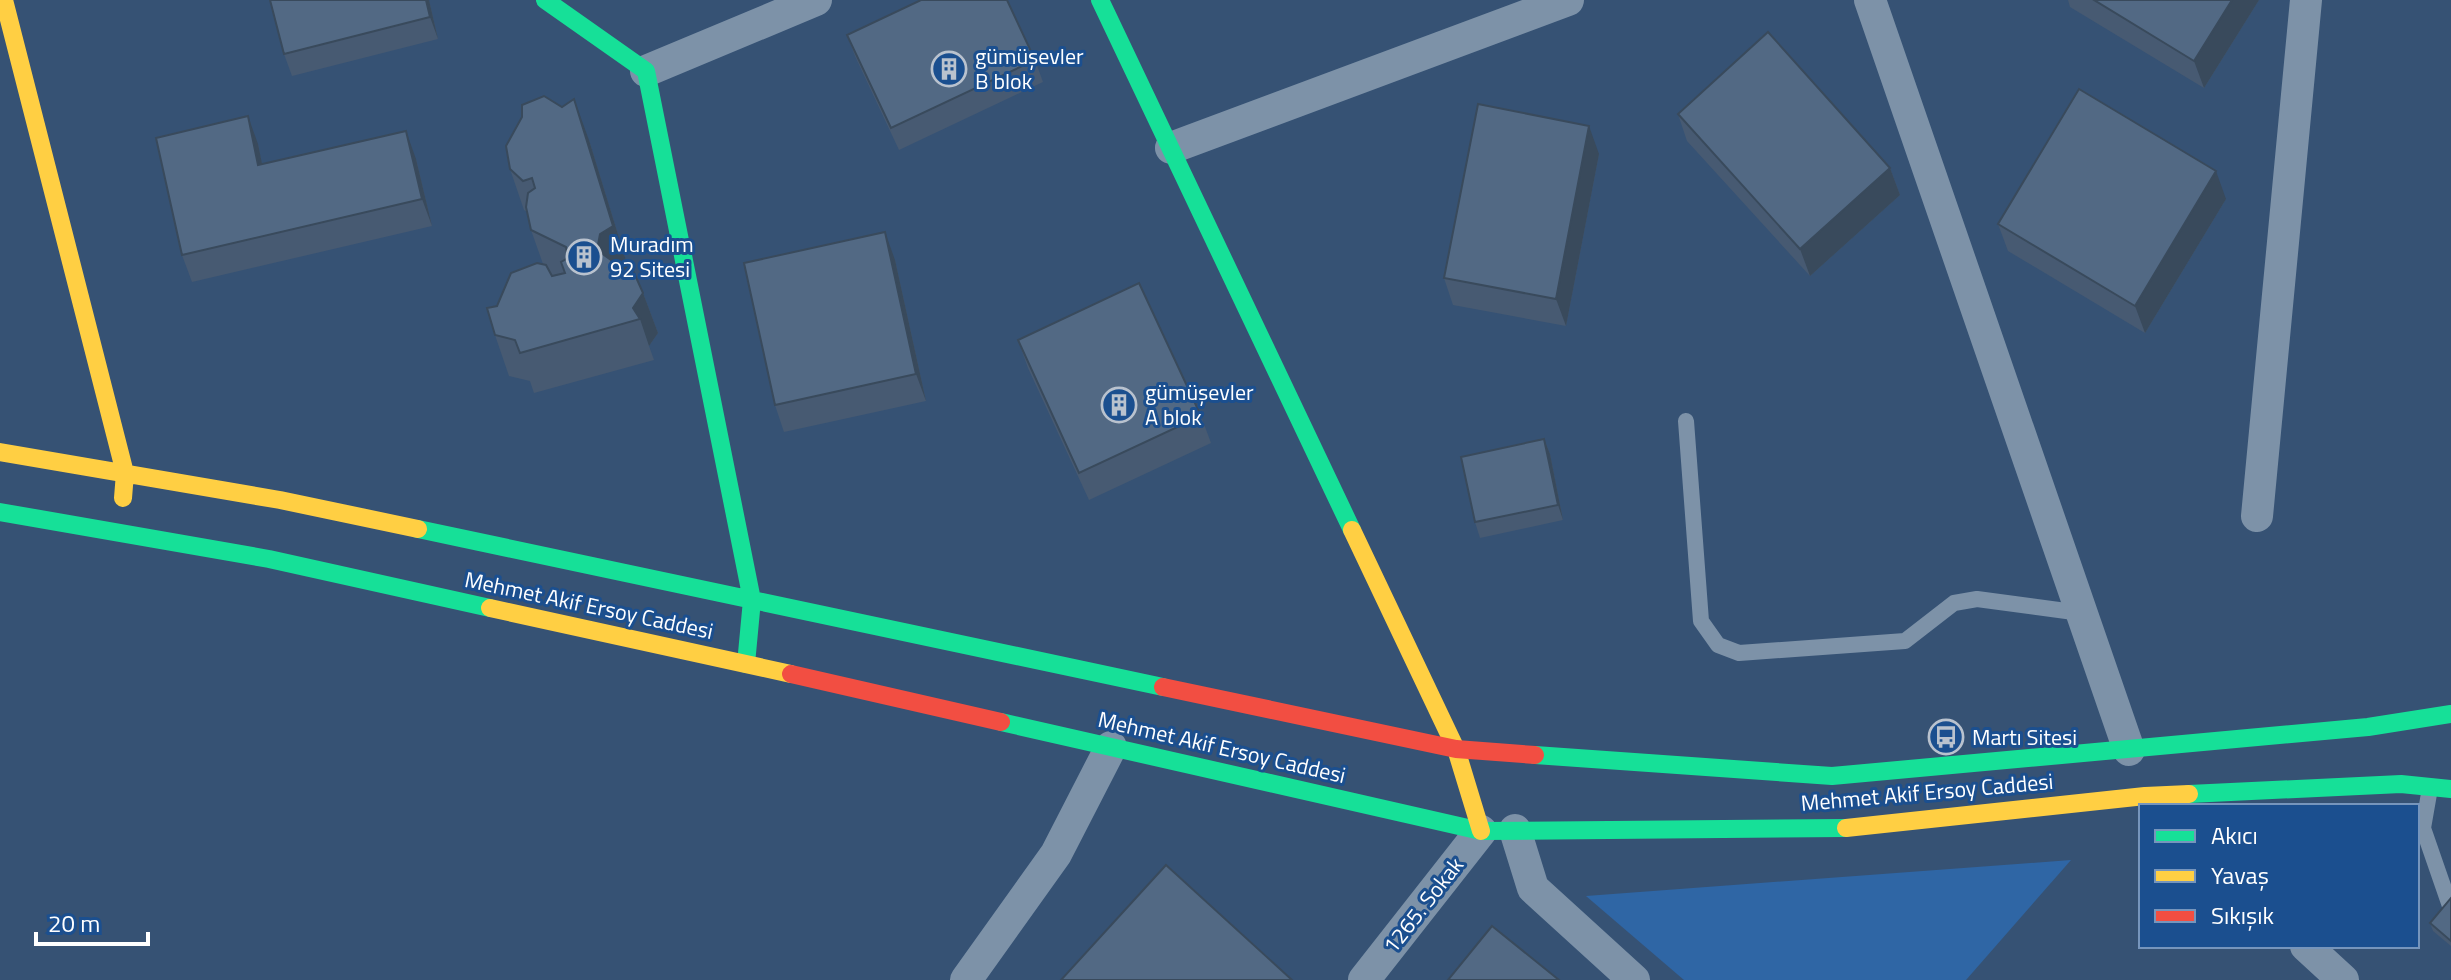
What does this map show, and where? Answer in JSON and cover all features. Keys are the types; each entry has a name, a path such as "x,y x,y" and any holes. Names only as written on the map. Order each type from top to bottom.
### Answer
{"main road":[{"path":"4,0 125,473 122,533"},
{"path":"545,0 646,71 752,600 746,664"},
{"path":"1100,0 1456,749 1481,831"},
{"name":"Mehmet Akif Ersoy Caddesi","path":"0,452 280,500 1456,749 1832,776 2129,750 2368,734 2451,714"},
{"name":"Mehmet Akif Ersoy Caddesi","path":"0,512 269,559 1481,831 1842,828 2369,778 2451,789"}],"street":[{"path":"646,71 816,0"},
{"path":"1171,148 1568,0"},
{"path":"1870,0 2129,750"},
{"path":"2257,516 2306,0"},
{"path":"966,980 1056,854 1111,747"},
{"path":"1515,830 1533,888 1634,980"},
{"name":"1265. Sokak","path":"1364,980 1481,831"},
{"path":"2308,948 2343,980"}],"lane":[{"path":"1686,421 1701,621 1718,645 1739,653 1905,641 1954,603 1977,599 2081,613"},
{"path":"2430,787 2423,828 2451,909"}],"shaded area":[{"path":"2071,860 1966,980 1684,980 1586,896"}],"building":[{"path":"270,0 426,0 430,17 284,54"},
{"name":"gümüşevler B blok","path":"921,0 1007,0 1035,60 891,128 847,35"},
{"path":"2094,0 2232,0 2194,61"},
{"path":"1768,32 1890,168 1800,249 1678,114"},
{"path":"2079,89 2216,171 2135,306 1998,224"},
{"name":"Muradım 92 Sitesi","path":"544,96 562,107 574,99 613,226 600,234 597,250 625,270 631,266 643,293 633,308 640,319 520,353 515,340 495,335 487,308 497,306 511,273 537,263 546,265 552,276 565,273 561,262 568,258 566,247 531,230 526,207 528,193 535,188 532,178 523,181 510,169 506,146 522,117 522,105"},
{"path":"1478,104 1589,126 1556,299 1444,278"},
{"path":"248,116 258,165 406,131 422,199 182,255 156,138"},
{"path":"885,232 916,374 775,405 744,263"},
{"name":"gümüşevler A blok","path":"1139,283 1201,416 1079,473 1018,340"},
{"path":"1544,439 1558,505 1475,522 1461,457"},
{"path":"1166,865 1292,980 1061,980"},
{"path":"2451,898 2451,941 2430,923"},
{"path":"1492,926 1559,980 1448,980"}],"traffic: fast":[{"path":"545,0 646,71 752,600 746,664"},
{"path":"1100,0 1352,530"},
{"path":"0,512 269,559 490,608"},
{"path":"418,529 1163,687"},
{"path":"1535,755 1832,776 2368,727 2451,714"},
{"path":"1001,722 1481,831 1846,828"},
{"path":"2189,794 2401,784 2451,789"}],"traffic: slow":[{"path":"4,0 125,473 123,498"},
{"path":"0,452 280,500 418,529"},
{"path":"1352,530 1456,749 1481,831"},
{"path":"490,608 791,674"},
{"path":"1846,828 2189,794"}],"traffic: jam":[{"path":"791,674 1001,722"},
{"path":"1163,687 1456,749 1535,755"}],"place":[{"name":"gümüşevler B blok","path":"949,69"},
{"name":"Muradım 92 Sitesi","path":"584,257"},
{"name":"gümüşevler A blok","path":"1119,405"},
{"name":"Martı Sitesi","path":"1946,737"}]}
